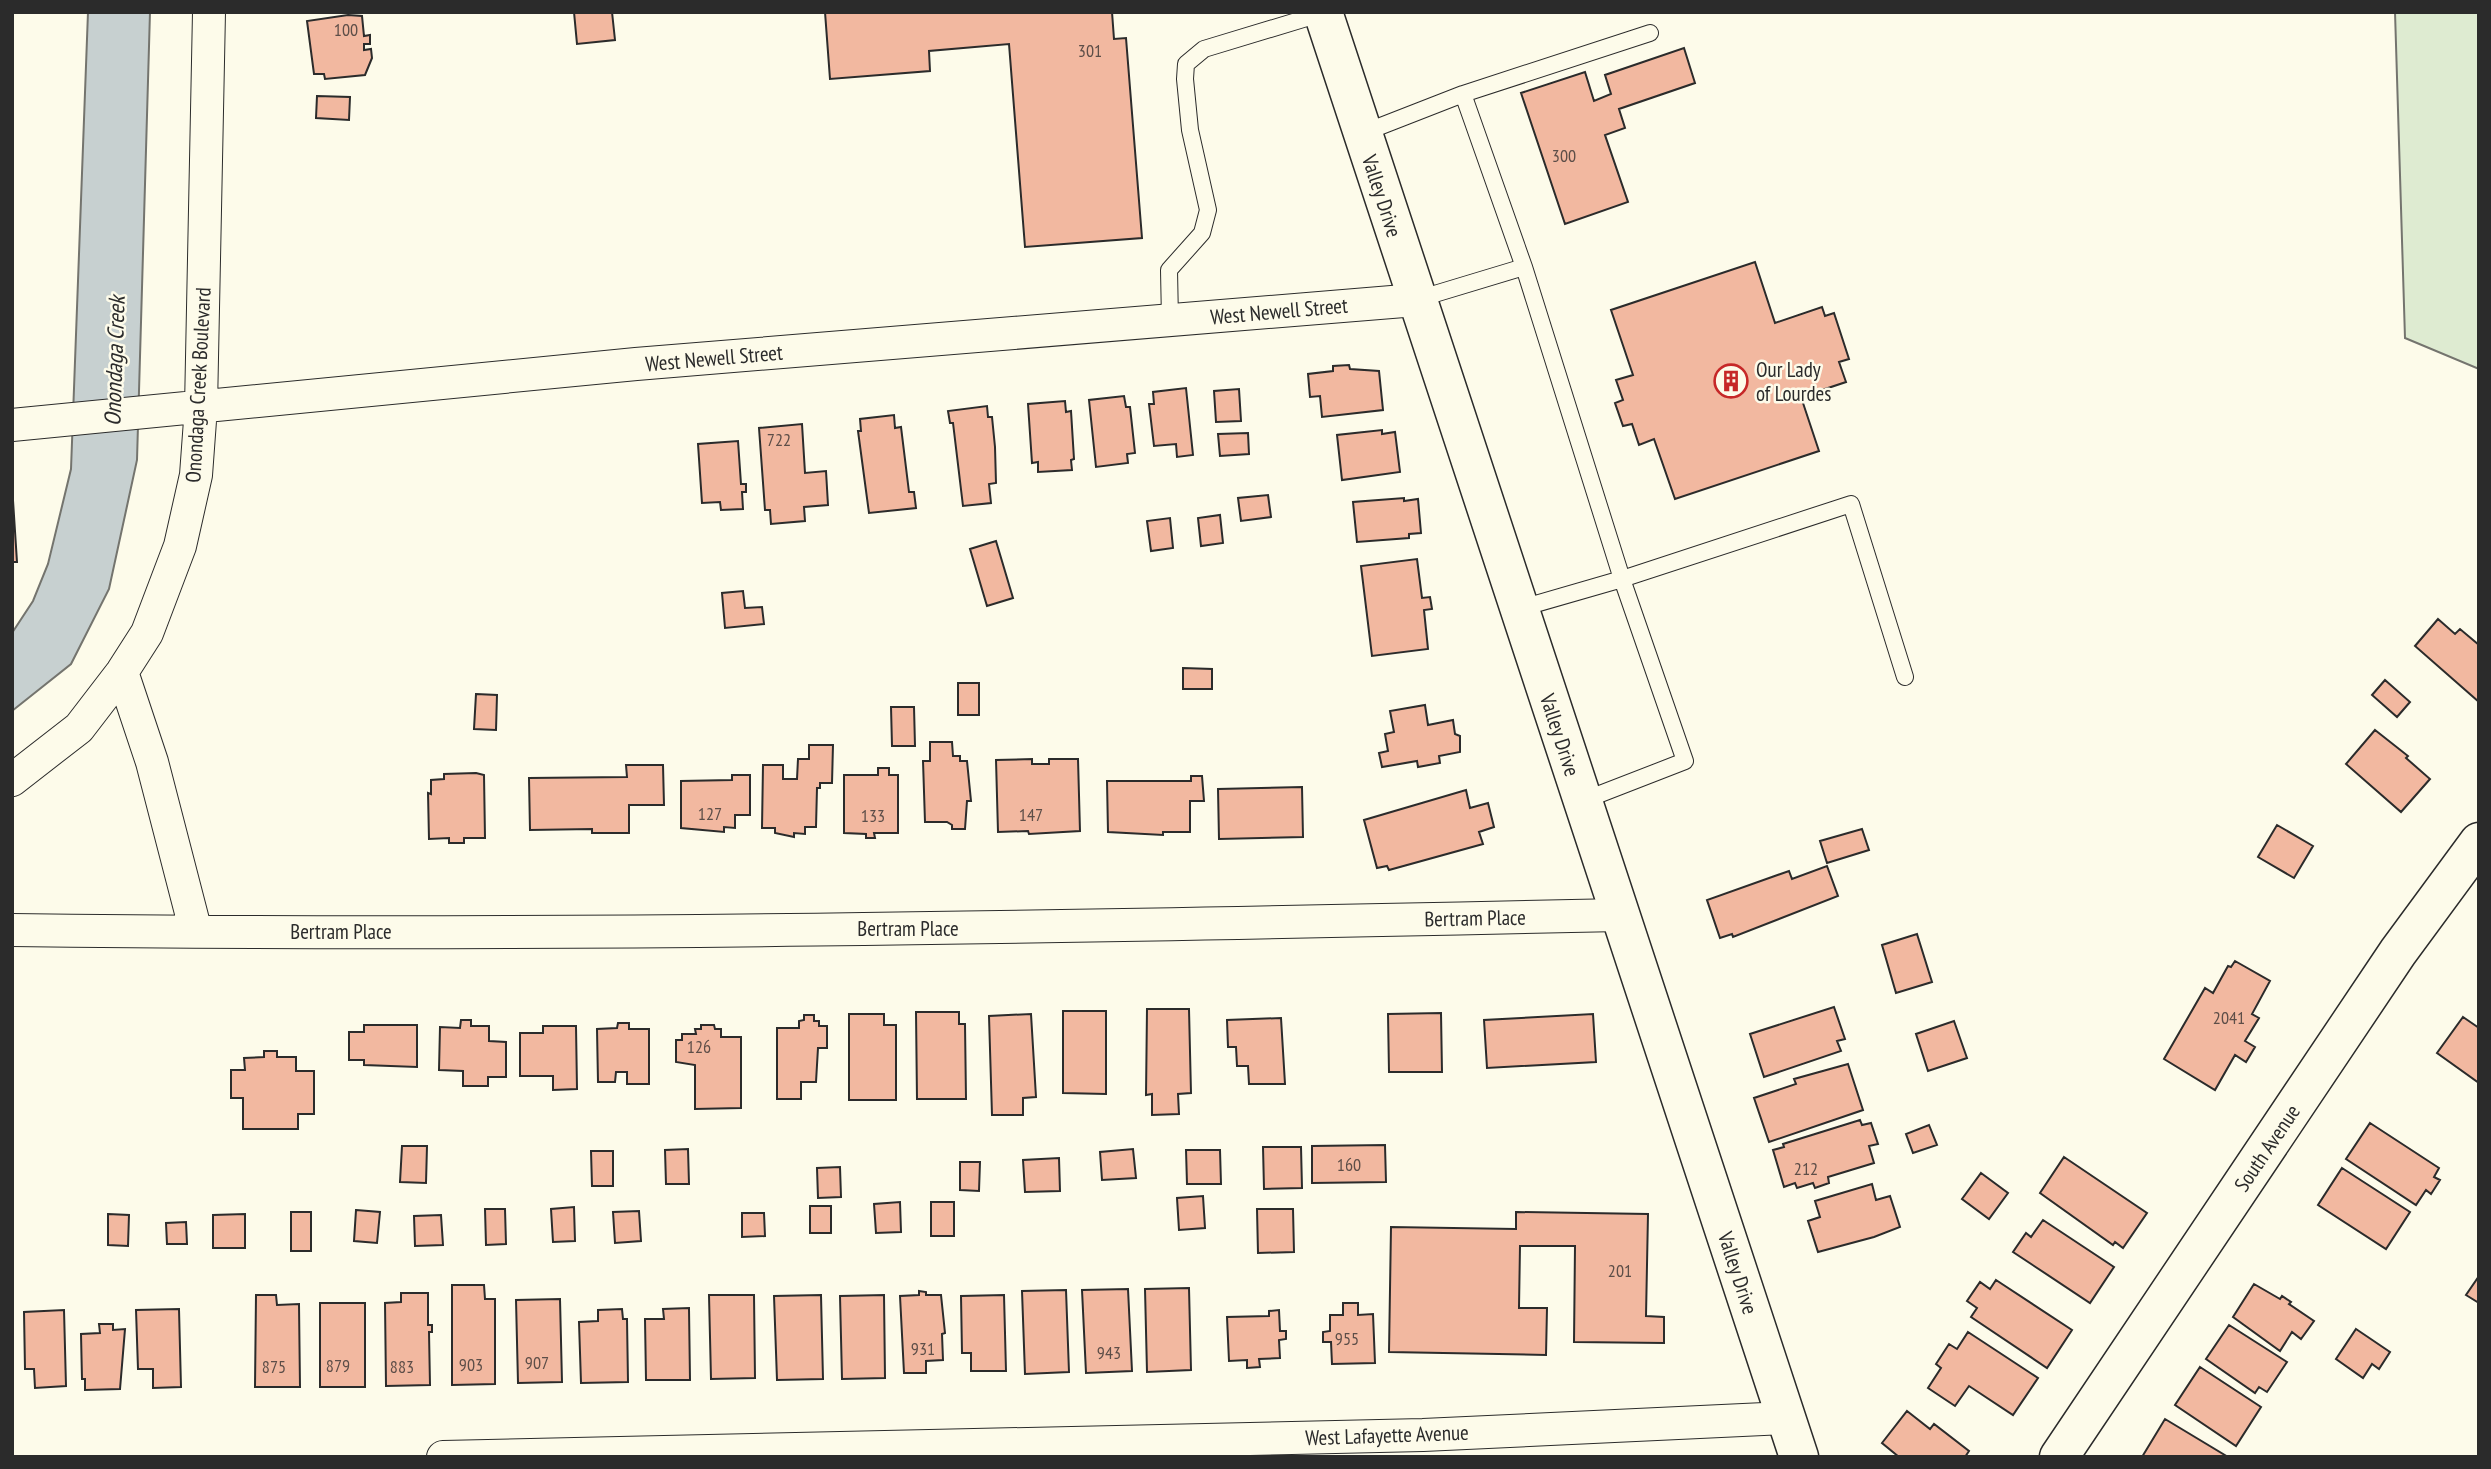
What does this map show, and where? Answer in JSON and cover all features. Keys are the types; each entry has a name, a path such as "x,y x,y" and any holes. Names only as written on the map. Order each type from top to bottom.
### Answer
{"main road":[{"name":"Valley Drive","path":"1323,13 1799,1457"},
{"name":"South Avenue","path":"2059,1457 2398,952 2473,856"}],"street":[{"name":"Onondaga Creek Boulevard","path":"12,779 79,728 122,672 147,633 180,546 196,475 201,407 209,12"},
{"name":"West Newell Street","path":"12,425 636,364 1416,300"},
{"path":"122,672 152,762 196,932"},
{"name":"Bertram Place","path":"12,929 196,932 1114,926 1620,915"},
{"name":"West Lafayette Avenue","path":"443,1457 1423,1435 1785,1418"}],"lane":[{"path":"1170,320 1169,270 1202,233 1208,210 1190,130 1186,64 1204,49 1323,13"},
{"path":"1362,134 1463,94 1650,33"},
{"path":"1463,94 1524,267 1622,579 1685,761 1582,801"},
{"path":"1416,300 1524,267"},
{"path":"1518,609 1622,579 1851,504 1905,677"}],"green space":[{"path":"2395,12 2479,12 2479,369 2405,338"}],"water":[{"name":"Onondaga Creek","path":"88,12 150,12 137,460 109,589 71,664 12,711 12,633 33,601 48,564 71,469"}],"building":[{"path":"574,12 612,12 615,40 577,44"},
{"path":"825,12 1112,12 1114,39 1126,38 1142,238 1025,247 1009,44 929,51 930,71 830,79"},
{"path":"348,15 362,16 364,36 370,35 370,44 364,44 364,50 371,49 372,58 365,75 325,79 324,74 314,74 307,21"},
{"path":"1684,48 1695,83 1619,109 1625,128 1605,135 1628,202 1565,224 1521,93 1585,72 1594,101 1611,94 1605,75"},
{"path":"317,96 350,97 349,120 316,118"},
{"name":"Our Lady of Lourdes","path":"1755,262 1775,323 1822,307 1825,316 1834,313 1849,359 1839,362 1846,382 1801,397 1819,451 1675,499 1654,439 1639,445 1632,424 1623,426 1615,403 1623,400 1616,380 1633,375 1611,310"},
{"path":"1349,365 1350,369 1379,371 1383,410 1322,417 1320,396 1310,397 1308,374 1333,371 1333,366"},
{"path":"1186,388 1193,455 1177,457 1176,444 1154,446 1149,404 1154,404 1153,392"},
{"path":"1239,389 1241,421 1216,422 1214,391"},
{"path":"1124,396 1126,407 1130,407 1135,453 1127,454 1128,463 1096,467 1089,400"},
{"path":"1065,401 1066,412 1071,411 1074,459 1071,460 1072,470 1038,472 1038,462 1032,463 1028,404"},
{"path":"987,406 988,417 992,417 996,483 989,484 991,503 963,506 953,423 950,423 948,411"},
{"path":"894,415 895,428 901,427 909,492 914,492 916,508 869,513 858,431 861,431 860,419"},
{"path":"802,424 805,473 826,471 828,505 804,507 805,521 771,524 770,510 765,510 759,428"},
{"path":"1382,430 1382,434 1395,432 1400,472 1342,480 1337,435"},
{"path":"1248,433 1249,454 1220,456 1218,434"},
{"path":"738,441 741,484 746,484 746,492 742,492 743,509 721,510 720,502 702,503 698,444"},
{"path":"12,485 17,562 12,562"},
{"path":"1268,495 1271,517 1241,521 1238,498"},
{"path":"1404,498 1404,501 1418,499 1421,533 1409,534 1409,538 1357,542 1353,502"},
{"path":"1220,515 1223,543 1201,546 1198,518"},
{"path":"1170,518 1173,548 1151,551 1147,521"},
{"path":"996,541 1013,598 987,606 970,549"},
{"path":"1417,559 1422,598 1430,597 1432,609 1424,610 1428,649 1372,656 1361,566"},
{"path":"743,591 745,608 762,607 764,624 725,628 722,593"},
{"path":"2438,619 2455,634 2460,629 2479,645 2479,702 2415,646"},
{"path":"1183,668 1212,669 1212,689 1183,689"},
{"path":"2385,680 2410,702 2397,717 2372,695"},
{"path":"958,683 979,683 979,715 958,715"},
{"path":"476,694 497,695 496,730 474,729"},
{"path":"1425,705 1428,725 1453,720 1455,734 1460,736 1460,752 1439,756 1440,763 1418,767 1417,761 1382,767 1379,753 1388,751 1385,734 1394,732 1390,711"},
{"path":"891,707 914,707 915,746 892,746"},
{"path":"2375,730 2408,756 2406,758 2430,779 2401,812 2346,764"},
{"path":"930,742 952,742 953,756 960,756 960,761 967,761 971,801 967,801 965,829 952,829 952,825 947,822 925,822 923,761 930,761"},
{"path":"809,745 833,745 832,783 820,783 820,788 817,788 816,827 805,827 805,834 794,833 794,837 775,833 775,828 762,828 763,765 783,765 783,779 797,779 798,759 809,759"},
{"path":"1032,759 1032,764 1049,764 1049,759 1078,759 1080,831 1029,834 1028,831 998,832 996,760"},
{"path":"626,765 663,765 664,805 629,805 629,833 592,833 592,829 530,830 529,778 627,777"},
{"path":"878,768 889,768 889,775 898,775 898,833 874,833 875,838 866,838 866,834 844,833 844,775 878,775"},
{"path":"444,774 484,775 485,838 464,838 464,843 449,843 449,838 429,839 428,793 431,794 431,780 444,779"},
{"path":"732,775 750,775 750,815 735,815 735,828 724,827 724,832 681,828 681,781 732,780"},
{"path":"1191,776 1202,776 1204,801 1190,801 1190,832 1163,832 1163,835 1108,832 1107,781 1191,781"},
{"path":"1302,787 1303,837 1219,839 1218,789"},
{"path":"1466,790 1470,808 1488,803 1494,827 1479,832 1483,844 1389,870 1387,866 1377,868 1364,820"},
{"path":"2277,825 2313,846 2294,878 2258,857"},
{"path":"1862,829 1869,850 1827,863 1820,841"},
{"path":"1827,866 1838,896 1733,937 1732,934 1720,938 1707,900 1789,871 1792,879"},
{"path":"1917,934 1932,982 1896,993 1882,945"},
{"path":"2235,961 2270,981 2252,1014 2259,1018 2245,1041 2255,1047 2246,1062 2235,1055 2215,1090 2164,1059 2205,988 2213,993 2228,966 2231,967"},
{"path":"1834,1007 1845,1039 1837,1041 1841,1051 1764,1077 1750,1034"},
{"path":"1147,1009 1189,1009 1191,1093 1178,1094 1179,1114 1152,1115 1152,1094 1146,1095"},
{"path":"1063,1011 1106,1011 1106,1094 1063,1093"},
{"path":"916,1012 959,1012 959,1024 965,1024 966,1099 917,1099"},
{"path":"1441,1013 1442,1072 1389,1072 1388,1014"},
{"path":"849,1014 884,1014 884,1025 896,1025 896,1100 849,1100"},
{"path":"1031,1014 1036,1097 1023,1098 1023,1115 992,1115 989,1016"},
{"path":"1593,1014 1596,1062 1487,1068 1484,1020"},
{"path":"804,1015 814,1015 814,1021 819,1021 819,1026 827,1026 827,1048 818,1048 816,1082 801,1082 801,1099 777,1099 777,1028 799,1028 799,1021 804,1020"},
{"path":"2463,1017 2479,1028 2479,1083 2437,1053"},
{"path":"1281,1018 1285,1084 1249,1084 1248,1066 1237,1066 1236,1047 1228,1047 1227,1020"},
{"path":"461,1020 471,1020 471,1026 489,1026 489,1041 506,1042 506,1077 488,1077 488,1086 463,1086 463,1071 439,1070 440,1027 460,1028"},
{"path":"1954,1021 1967,1058 1928,1071 1916,1034"},
{"path":"618,1023 629,1023 629,1029 649,1029 649,1084 627,1084 627,1072 616,1072 615,1082 598,1082 597,1029 617,1028"},
{"path":"364,1025 417,1025 417,1067 364,1065 364,1060 349,1060 349,1032 364,1032"},
{"path":"701,1025 714,1025 715,1029 721,1029 721,1037 741,1037 741,1108 695,1109 695,1065 676,1062 676,1040 682,1040 682,1034 696,1034 695,1029 701,1029"},
{"path":"543,1026 576,1026 577,1089 553,1090 553,1076 520,1076 520,1033 543,1033"},
{"path":"264,1051 277,1051 277,1057 296,1057 296,1071 314,1071 314,1114 298,1114 298,1129 243,1129 243,1098 231,1098 231,1070 245,1070 244,1058 264,1057"},
{"path":"1848,1064 1863,1110 1769,1142 1754,1098 1796,1084 1794,1079"},
{"path":"1860,1120 1862,1125 1871,1123 1878,1144 1869,1146 1874,1163 1828,1177 1829,1183 1815,1188 1813,1183 1797,1188 1795,1183 1784,1187 1773,1150 1784,1147 1783,1144"},
{"path":"2370,1123 2439,1168 2434,1177 2440,1180 2431,1194 2426,1190 2416,1205 2346,1159"},
{"path":"1929,1125 1937,1145 1913,1153 1906,1134"},
{"path":"1385,1145 1386,1182 1312,1183 1312,1146"},
{"path":"402,1146 427,1146 426,1183 400,1182"},
{"path":"1263,1147 1301,1147 1302,1188 1264,1189"},
{"path":"688,1149 689,1184 666,1184 665,1150"},
{"path":"1133,1149 1136,1178 1102,1180 1100,1152"},
{"path":"1186,1150 1220,1150 1221,1184 1187,1184"},
{"path":"591,1151 613,1151 613,1186 592,1186"},
{"path":"2064,1157 2147,1213 2123,1248 2115,1242 2113,1245 2040,1193"},
{"path":"1059,1158 1060,1191 1025,1192 1023,1160"},
{"path":"960,1162 980,1162 979,1191 960,1190"},
{"path":"840,1167 841,1197 818,1198 817,1168"},
{"path":"2342,1168 2410,1212 2386,1249 2318,1205"},
{"path":"1981,1173 2008,1193 1989,1219 1962,1199"},
{"path":"1872,1184 1876,1200 1890,1196 1900,1227 1818,1252 1808,1221 1820,1217 1815,1201"},
{"path":"1203,1196 1205,1228 1179,1230 1177,1198"},
{"path":"900,1202 901,1232 876,1233 874,1204"},
{"path":"931,1202 954,1202 954,1236 931,1236"},
{"path":"810,1206 831,1206 831,1233 810,1233"},
{"path":"574,1207 575,1241 553,1242 551,1209"},
{"path":"485,1209 505,1209 506,1244 486,1245"},
{"path":"1257,1209 1293,1209 1294,1252 1258,1253"},
{"path":"356,1210 380,1212 377,1243 354,1241"},
{"path":"639,1211 641,1241 615,1243 613,1212"},
{"path":"291,1212 311,1212 311,1251 291,1251"},
{"path":"1516,1212 1648,1214 1646,1316 1664,1317 1664,1343 1574,1342 1575,1246 1520,1246 1519,1308 1547,1308 1546,1355 1389,1352 1391,1227 1516,1229"},
{"path":"742,1213 764,1213 765,1236 742,1237"},
{"path":"108,1214 129,1215 128,1246 108,1245"},
{"path":"245,1214 245,1248 213,1248 213,1215"},
{"path":"441,1215 443,1245 415,1246 414,1216"},
{"path":"2043,1220 2114,1267 2090,1303 2013,1252 2026,1233 2031,1237"},
{"path":"186,1222 187,1244 167,1244 166,1223"},
{"path":"2479,1276 2479,1303 2466,1295"},
{"path":"1996,1280 2072,1330 2047,1368 1971,1317 1977,1308 1967,1301 1980,1282 1990,1289"},
{"path":"2254,1284 2280,1299 2282,1296 2314,1321 2301,1339 2292,1332 2280,1351 2233,1317"},
{"path":"452,1285 484,1285 485,1299 495,1299 495,1384 452,1385"},
{"path":"1189,1288 1191,1370 1147,1372 1145,1289"},
{"path":"1128,1289 1132,1371 1086,1373 1082,1290"},
{"path":"1066,1290 1069,1372 1025,1374 1022,1291"},
{"path":"919,1291 926,1292 926,1295 941,1295 945,1333 942,1334 943,1360 926,1361 926,1373 904,1373 900,1296 919,1295"},
{"path":"401,1293 428,1293 428,1325 432,1325 432,1332 429,1332 430,1385 386,1386 385,1303 401,1302"},
{"path":"256,1295 276,1295 277,1305 299,1304 300,1387 255,1387"},
{"path":"709,1295 754,1295 755,1378 711,1379"},
{"path":"821,1295 823,1379 777,1380 774,1296"},
{"path":"884,1295 885,1378 842,1379 840,1296"},
{"path":"1004,1295 1006,1371 971,1371 971,1353 962,1353 961,1296"},
{"path":"560,1299 562,1382 518,1383 516,1300"},
{"path":"320,1303 365,1303 365,1387 320,1387"},
{"path":"1343,1303 1358,1303 1358,1315 1373,1314 1375,1363 1332,1364 1331,1342 1323,1342 1323,1332 1330,1331 1330,1315 1343,1315"},
{"path":"689,1308 690,1380 646,1380 645,1319 664,1319 663,1309"},
{"path":"179,1309 181,1387 153,1388 153,1369 138,1369 136,1310"},
{"path":"622,1309 623,1319 627,1319 628,1382 581,1383 579,1322 598,1321 598,1310"},
{"path":"64,1310 66,1386 35,1388 34,1369 25,1369 24,1312"},
{"path":"1279,1310 1280,1331 1286,1331 1286,1339 1279,1340 1280,1358 1259,1359 1260,1367 1247,1368 1247,1360 1229,1361 1227,1317 1269,1316 1269,1311"},
{"path":"99,1324 113,1324 113,1330 125,1329 120,1389 85,1390 85,1379 82,1379 81,1334 100,1333"},
{"path":"2229,1325 2287,1362 2267,1392 2259,1387 2255,1393 2206,1359"},
{"path":"2356,1329 2390,1352 2379,1369 2372,1364 2363,1378 2336,1359"},
{"path":"1968,1332 2038,1378 2013,1415 1969,1386 1955,1406 1928,1388 1941,1368 1936,1364 1949,1344 1957,1349"},
{"path":"2200,1367 2261,1407 2236,1446 2175,1405"},
{"path":"1907,1411 1930,1429 1934,1424 1969,1451 1965,1457 1899,1457 1882,1443"},
{"path":"2165,1419 2228,1457 2142,1457"}],"place":[{"name":"Our Lady of Lourdes","path":"1731,381"}]}
